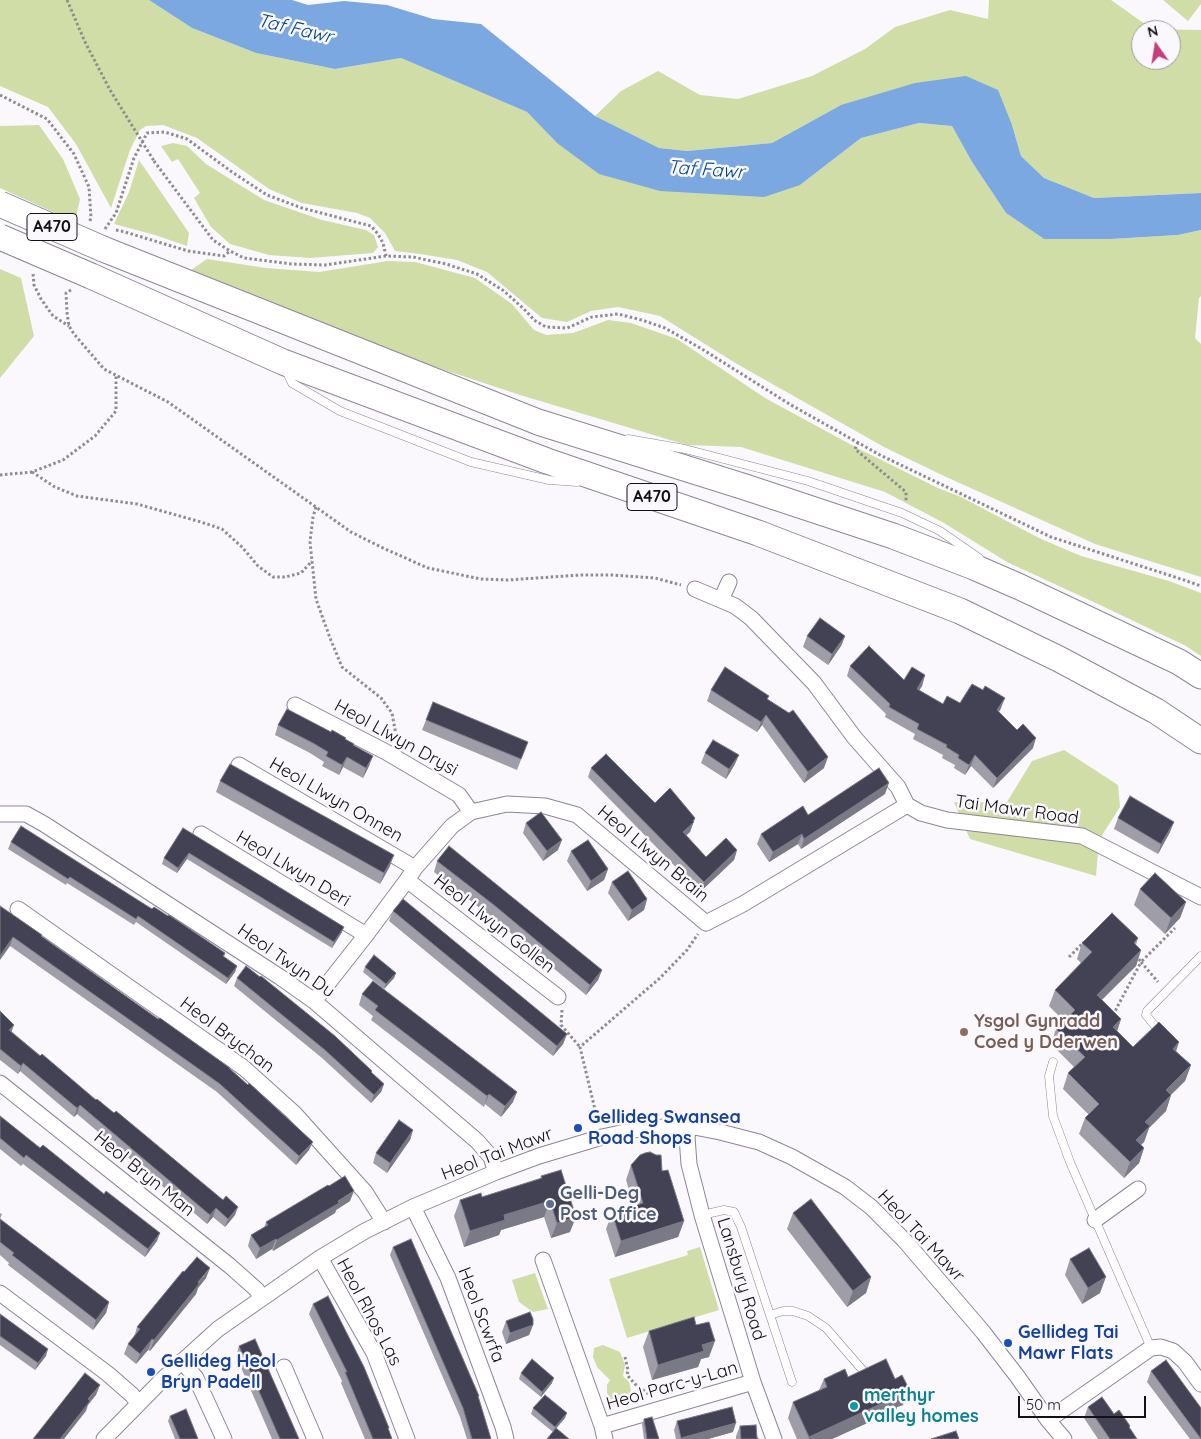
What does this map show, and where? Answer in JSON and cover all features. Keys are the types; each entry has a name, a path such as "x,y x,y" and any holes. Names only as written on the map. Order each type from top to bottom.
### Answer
{"highway":[{"name":"A470","path":"0,204 104,239 538,422 746,487 893,536 974,567 1179,662 1201,676"},
{"name":"A470","path":"0,237 283,362 547,462 758,533 960,611 1059,659 1156,711 1201,741"}],"street":[{"path":"721,600 729,582"},
{"path":"695,589 735,606 751,618 814,683 854,737 898,788 907,805"},
{"name":"Heol Llwyn Drysi","path":"295,705 386,752 459,795 471,812"},
{"name":"Heol Llwyn Onnen","path":"239,765 411,874"},
{"name":"Heol Llwyn Brain","path":"314,1001 411,874 452,826 471,812 506,804 545,806 577,815 706,923 743,904 907,805"},
{"name":"Tai Mawr Road","path":"907,805 921,813 947,820 1082,836 1201,897"},
{"name":"Heol Twyn Du","path":"0,814 26,814 44,824 314,1001 477,1141 490,1157 496,1172"},
{"name":"Heol Llwyn Deri","path":"201,834 366,935"},
{"name":"Heol Llwyn Gollen","path":"411,874 558,997"},
{"name":"Heol Brychan","path":"18,909 244,1068 294,1113 365,1192 384,1222"},
{"name":"Heol Bryn Man","path":"0,1082 230,1266 257,1290 262,1298"},
{"name":"Heol Tai Mawr","path":"104,1439 138,1403 218,1329 320,1258 365,1232 413,1207 539,1156 644,1128 689,1126 758,1142 792,1157 845,1186 871,1207 905,1240 983,1332 1064,1439"},
{"name":"Lansbury Road","path":"689,1126 687,1138 689,1164 702,1216 753,1382 774,1439"},
{"path":"1095,1220 1138,1189"},
{"name":"Heol Scwrfa","path":"413,1207 448,1278 506,1439"},
{"name":"Heol Rhos Las","path":"320,1258 374,1353 407,1439"},
{"path":"543,1260 604,1433"},
{"path":"0,1293 108,1374 132,1395 138,1403"},
{"path":"1048,1420 1151,1348 1161,1347 1173,1351 1185,1362 1201,1384"},
{"path":"182,1361 196,1378 224,1439"},
{"path":"284,1366 315,1439"},
{"name":"Heol Parc-y-Lan","path":"604,1433 665,1408 753,1382"}],"lane":[{"path":"538,422 606,434"},
{"path":"616,436 685,449 808,481 902,513 940,531 1020,587"},
{"path":"1164,1037 1146,1015 1201,956"},
{"path":"1053,1062 1049,1076 1053,1116 1070,1162 1151,1348"},
{"path":"702,1216 724,1210 734,1212 741,1227 792,1382"},
{"path":"770,1315 793,1310 808,1316 826,1328 866,1374"}],"path":[{"path":"66,0 110,90 154,161 213,240 230,251 244,258 325,266 386,256 413,257 446,264 477,274 504,291 534,320 546,327 567,328 592,317 618,314 642,320 665,328 880,455 1051,537 1201,586"},
{"path":"0,95 46,119 74,154 89,187 91,218 87,227"},
{"path":"104,239 125,232 188,251 224,256 230,251"},
{"path":"32,267 34,284 41,299 53,316 70,326"},
{"path":"64,287 66,293"},
{"path":"0,476 32,472 63,460 95,436 116,411 116,374"},
{"path":"858,442 855,449 906,492 906,501 902,513"},
{"path":"32,472 55,487 77,496 137,504 222,529 242,547 258,566 273,577 286,577 300,573 312,561"},
{"path":"386,752 396,735 392,713 381,698 342,667 316,599 310,542 316,507 351,532 428,568 481,579 508,580 580,575 655,578 695,589"},
{"path":"580,1047 660,978 688,950 706,923"},
{"path":"1112,1015 1140,962 1175,928"},
{"path":"1069,957 1088,938"},
{"path":"1134,951 1140,962 1167,992"},
{"path":"558,997 563,999 561,1025 580,1047 602,1138"},
{"path":"625,1357 628,1370 627,1375 635,1384 665,1408"}],"green space":[{"path":"0,0 149,0 192,28 256,53 335,69 401,58 527,112 557,143 800,185 861,138 919,123 952,126 972,162 1006,213 1044,239 1111,239 1178,235 1201,230 1201,296 1199,298 1195,338 1201,344 1201,577 1095,544 944,476 884,447 737,364 660,316 618,307 591,311 567,322 542,318 487,272 457,260 395,251 385,233 370,218 357,213 302,203 269,189 197,138 163,125 146,126 140,130 130,150 111,208 76,144 48,107 0,86"},
{"path":"989,0 1111,0 1139,20 1131,20 1131,70 1181,70 1181,30 1201,30 1201,193 1094,198 1044,178 1021,156 1012,125 841,105 772,143 687,151 659,148 595,116 621,91 658,71 700,95 738,99 812,76 865,49 895,27 950,10 988,19"},
{"path":"1163,0 1201,0 1201,4 1188,21"},
{"path":"39,125 63,159 80,199 75,222 0,188 0,126"},
{"path":"173,143 187,146 206,164 264,200 322,220 366,230 374,235 378,247 373,253 310,258 269,255 230,244 211,227 194,198 200,193 178,159 172,162 161,146"},
{"path":"139,160 189,233 187,246 114,224 129,192"},
{"path":"207,259 266,268 319,272 388,261 415,262 475,278 512,304 534,330 546,335 573,333 608,320 631,323 677,339 765,398 859,449 938,488 961,497 1039,538 1081,556 1169,581 1201,593 1201,656 1186,646 1007,562 944,523 885,492 741,447 687,445 520,395 390,352 191,270"},
{"path":"0,269 21,278 34,336 0,378"},
{"path":"1064,750 1118,785 1120,807 1099,840 1096,876 970,839 954,802 1007,802 1032,761"},
{"path":"700,1247 719,1310 627,1338 609,1279 688,1255 687,1251"},
{"path":"535,1273 548,1309 533,1312 519,1302 512,1280"},
{"path":"603,1345 620,1352 625,1365 623,1376 629,1382 631,1391 627,1398 618,1402 611,1400 607,1393 607,1385 610,1380 597,1367 593,1357 594,1348"}],"water":[{"name":"Taf Fawr","path":"149,0 292,0 308,5 344,1 387,5 433,19 481,24 595,116 659,148 687,151 772,143 841,105 915,83 966,76 998,90 1012,125 1021,156 1044,178 1094,198 1201,193 1201,230 1178,235 1111,239 1044,239 1006,213 972,162 952,126 919,123 861,138 800,185 764,197 660,191 599,174 557,143 527,112 401,58 335,69 256,53 192,28"}],"building":[{"path":"820,618 845,636 832,654 807,636"},
{"path":"869,646 904,680 912,667 925,675 917,689 943,704 947,696 960,703 972,684 983,690 985,686 1005,698 997,710 1017,730 1023,724 1036,738 997,778 975,755 969,765 958,758 959,755 946,747 947,745 917,729 919,724 889,707 890,704 850,666"},
{"path":"725,667 769,696 767,699 789,713 793,710 828,757 808,772 766,715 761,722 711,690"},
{"path":"433,702 528,742 521,759 426,720"},
{"path":"287,709 331,732 332,730 373,756 366,768 347,757 342,765 326,756 328,752 278,725"},
{"path":"713,740 739,755 729,769 705,753"},
{"path":"606,754 655,803 670,788 695,818 694,822 683,832 706,857 726,838 737,850 704,882 591,768"},
{"path":"230,764 394,855 384,873 220,781"},
{"path":"879,768 889,783 804,839 802,834 773,852 761,834 803,806 808,815"},
{"path":"1130,796 1174,822 1161,844 1118,818"},
{"path":"541,812 562,840 547,851 526,823"},
{"path":"21,826 152,909 154,907 169,915 225,953 223,956 237,966 228,978 138,916 136,919 70,877 68,879 11,842"},
{"path":"183,828 344,927 334,942 189,853 178,868 164,858"},
{"path":"588,840 608,869 591,881 571,851"},
{"path":"449,846 602,970 590,985 494,905 437,861"},
{"path":"628,871 647,899 632,910 612,882"},
{"path":"1155,873 1186,902 1171,918 1140,889"},
{"path":"403,899 567,1034 557,1046 393,911"},
{"path":"0,906 230,1068 313,1142 299,1156 220,1084 13,937 0,956"},
{"path":"1112,913 1138,938 1134,943 1141,950 1097,995 1121,1019 1113,1027 1133,1047 1159,1022 1179,1042 1173,1049 1191,1065 1166,1090 1171,1095 1145,1122 1150,1126 1136,1140 1144,1148 1130,1162 1085,1118 1099,1104 1068,1073 1085,1057 1056,1029 1075,1010 1055,990 1092,952 1082,943"},
{"path":"374,955 396,973 386,984 365,967"},
{"path":"246,966 335,1036 372,1071 384,1084 374,1095 325,1050 237,978"},
{"path":"373,981 517,1092 505,1106 489,1094 487,1096 375,1010 378,1006 362,994"},
{"path":"0,1011 14,1025 9,1030 40,1056 42,1054 96,1100 114,1113 116,1111 223,1200 226,1196 238,1207 228,1219 216,1208 210,1215 80,1105 77,1108 23,1063 21,1066 0,1049"},
{"path":"0,1116 40,1148 43,1145 104,1194 106,1191 160,1233 148,1249 26,1155 24,1158 0,1138"},
{"path":"399,1120 413,1130 390,1163 376,1153"},
{"path":"650,1152 661,1155 662,1171 668,1170 684,1221 621,1241 612,1213 643,1203 631,1165 640,1155"},
{"path":"561,1170 576,1217 557,1223 550,1201 504,1215 505,1220 470,1231 460,1200 481,1193 482,1197"},
{"path":"345,1176 354,1191 338,1201 339,1203 260,1248 251,1235 268,1225 266,1222"},
{"path":"811,1199 871,1277 853,1291 793,1213"},
{"path":"0,1219 109,1302 96,1320 12,1255 14,1253 0,1242"},
{"path":"411,1239 479,1396 491,1439 472,1439 463,1408 393,1247"},
{"path":"1089,1248 1106,1277 1088,1288 1070,1259"},
{"path":"197,1257 210,1268 154,1340 152,1339 140,1354 128,1344 140,1329 137,1327 183,1271"},
{"path":"328,1296 364,1367 392,1439 373,1439 345,1372 347,1372 313,1304"},
{"path":"530,1312 533,1325 510,1333 506,1321"},
{"path":"0,1314 48,1349 38,1363 0,1336"},
{"path":"694,1317 696,1325 709,1322 715,1341 702,1345 704,1351 658,1365 649,1331"},
{"path":"255,1339 299,1439 280,1439 239,1346"},
{"path":"532,1359 554,1378 542,1392 521,1373"},
{"name":"merthyr valley homes","path":"886,1359 895,1379 902,1375 909,1389 809,1437 793,1402 827,1387 824,1379 845,1369 848,1377"},
{"path":"1166,1360 1201,1408 1201,1439 1151,1371"},
{"path":"85,1373 100,1385 88,1399 90,1401 60,1439 33,1439"},
{"path":"545,1395 567,1413 555,1427 533,1408"},
{"path":"1102,1397 1114,1414 1119,1410 1137,1439 1110,1439 1088,1407"},
{"path":"732,1407 736,1423 681,1438 677,1421"},
{"path":"186,1409 198,1439 180,1439 170,1416"},
{"path":"652,1417 659,1439 647,1439 644,1419"},
{"path":"756,1425 758,1439 741,1439 740,1426"},
{"path":"556,1428 569,1439 547,1439"},
{"path":"956,1431 959,1439 931,1439"}],"place":[{"name":"Ysgol Gynradd Coed y Dderwen","path":"964,1032"},
{"name":"Gellideg Swansea Road Shops","path":"578,1128"},
{"name":"Gelli-Deg Post Office","path":"550,1204"},
{"name":"Gellideg Tai Mawr Flats","path":"1008,1343"},
{"name":"Gellideg Heol Bryn Padell","path":"151,1372"},
{"name":"merthyr valley homes","path":"854,1406"}]}
